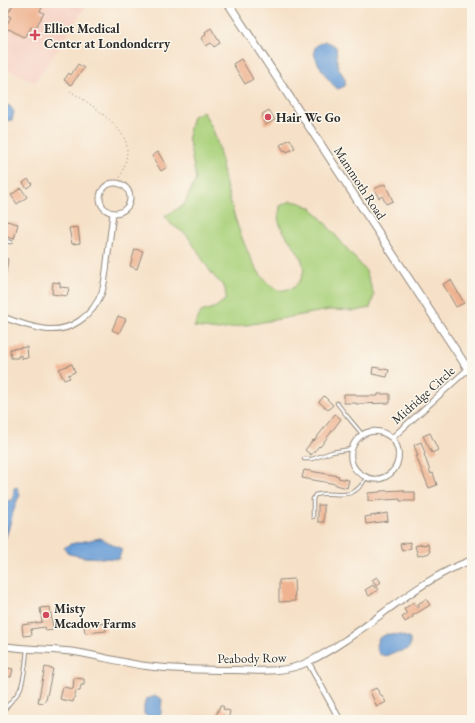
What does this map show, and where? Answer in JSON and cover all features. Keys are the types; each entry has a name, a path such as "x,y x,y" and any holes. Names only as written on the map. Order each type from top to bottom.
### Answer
{"main road":[{"name":"Mammoth Road","path":"228,3 470,372"}],"street":[{"path":"118,183 127,189 130,198 127,207 123,211 113,213 108,211 102,204 100,195 109,184 118,183"},
{"path":"3,317 28,326 50,330 67,327 83,319 95,306 104,284 113,213"},
{"name":"Midridge Circle","path":"392,438 470,372"},
{"name":"Midridge Circle","path":"363,434 379,431 392,438 397,446 399,454 396,468 389,474 381,478 372,479 366,477"},
{"path":"363,434 354,442 351,456 353,466 359,473 366,477"},
{"name":"Peabody Row","path":"3,646 27,649 61,650 148,666 176,669 265,671 290,669 308,662 342,642 431,580 472,560"},
{"path":"308,662 340,720"}],"lane":[{"path":"3,241 11,242"},
{"path":"338,403 363,434"},
{"path":"304,459 312,459 332,452 352,449"},
{"path":"313,517 313,499 315,495 347,494 361,486 366,477"},
{"path":"3,720 5,708 20,689 27,649"}],"path":[{"path":"70,92 95,107 123,136 128,148 127,158 118,183"}],"shaded area":[{"name":"Elliot Medical Center at Londonderry","path":"3,3 88,3 35,83 3,67"}],"green space":[{"path":"203,112 214,132 232,207 246,249 261,275 269,284 278,290 293,288 301,279 303,264 300,256 286,236 278,219 280,206 291,201 301,203 313,209 366,271 374,295 370,308 356,311 329,310 219,330 194,327 201,312 216,307 226,299 225,288 212,274 187,235 171,224 165,216 184,205 196,179 188,136 193,116"}],"water":[{"path":"325,41 336,47 338,67 345,79 345,86 338,89 331,83 323,72 315,56 314,52 316,46"},
{"path":"3,105 10,106 14,112 12,120 3,121"},
{"path":"17,487 20,495 3,543 3,501 13,500 14,488"},
{"path":"100,538 122,549 119,559 84,557 69,554 64,548 70,544"},
{"path":"387,634 401,635 410,639 410,646 407,650 392,653 386,656 379,654 376,645 379,638"},
{"path":"156,696 162,699 161,713 159,719 152,720 144,714 144,706 146,699"}],"building":[{"path":"14,3 45,3 40,11 44,13 35,29 31,27 25,38 3,27 5,23 7,24 11,17 7,15"},
{"path":"211,28 220,43 214,47 211,43 206,46 201,38 206,35 205,32"},
{"path":"241,59 253,79 245,84 233,64"},
{"path":"78,64 84,68 71,85 64,80 69,73 71,75"},
{"name":"Hair We Go","path":"269,110 275,120 265,125 263,121 265,120 262,114"},
{"path":"290,139 295,148 287,152 286,150 284,151 280,145"},
{"path":"158,152 167,167 161,171 152,156"},
{"path":"28,179 32,184 27,188 23,183"},
{"path":"385,184 393,201 386,204 382,196 379,198 374,189"},
{"path":"21,188 27,197 17,204 11,195"},
{"path":"3,220 18,224 14,239 3,236"},
{"path":"78,227 80,243 72,244 69,228"},
{"path":"135,249 143,251 137,269 130,266"},
{"path":"3,258 8,259 6,274 3,273"},
{"path":"451,280 464,303 456,307 443,284"},
{"path":"53,282 60,283 60,287 69,288 67,296 52,294"},
{"path":"118,316 126,319 119,333 112,330"},
{"path":"27,347 28,358 22,359 22,355 18,356 18,358 11,358 10,349"},
{"path":"72,364 75,372 68,375 70,378 64,380 59,369"},
{"path":"373,367 389,370 387,377 372,374"},
{"path":"344,394 356,394 356,396 378,396 378,394 390,394 390,403 344,403"},
{"path":"324,396 333,405 328,410 319,402"},
{"path":"335,414 341,419 320,447 319,446 311,455 305,450"},
{"path":"430,433 438,450 432,453 423,436"},
{"path":"421,442 431,474 433,473 437,485 429,488 416,456 418,456 414,445"},
{"path":"304,470 339,476 338,478 349,480 347,488 336,484 302,478"},
{"path":"404,490 404,492 415,492 415,501 400,501 400,499 368,501 368,493"},
{"path":"318,505 324,505 324,522 318,522"},
{"path":"387,513 388,521 366,524 365,517"},
{"path":"472,515 472,523 470,524 468,517"},
{"path":"410,542 411,548 402,551 400,544"},
{"path":"428,544 430,553 418,556 415,546"},
{"path":"377,577 381,582 376,586 372,580"},
{"path":"294,579 295,601 279,602 279,580"},
{"path":"373,585 375,588 377,587 379,589 369,596 365,590"},
{"path":"426,599 430,605 405,622 402,617 407,614 404,609 414,602 417,608 420,606 418,604"},
{"name":"Misty Meadow Farms","path":"50,607 53,630 46,631 45,627 31,629 32,635 23,636 22,625 42,622 40,608"},
{"path":"105,623 106,631 85,633 84,626"},
{"path":"3,667 13,669 11,677 3,676"},
{"path":"45,667 53,669 44,703 38,702"},
{"path":"74,678 84,679 84,685 81,685 80,691 76,691 73,702 60,699 63,687 73,689"},
{"path":"376,688 386,702 377,707 370,691"},
{"path":"220,705 224,707 223,709 230,711 228,720 216,716"}],"place":[{"name":"Elliot Medical Center at Londonderry","path":"35,35"},
{"name":"Hair We Go","path":"268,117"},
{"name":"Misty Meadow Farms","path":"46,615"}]}
